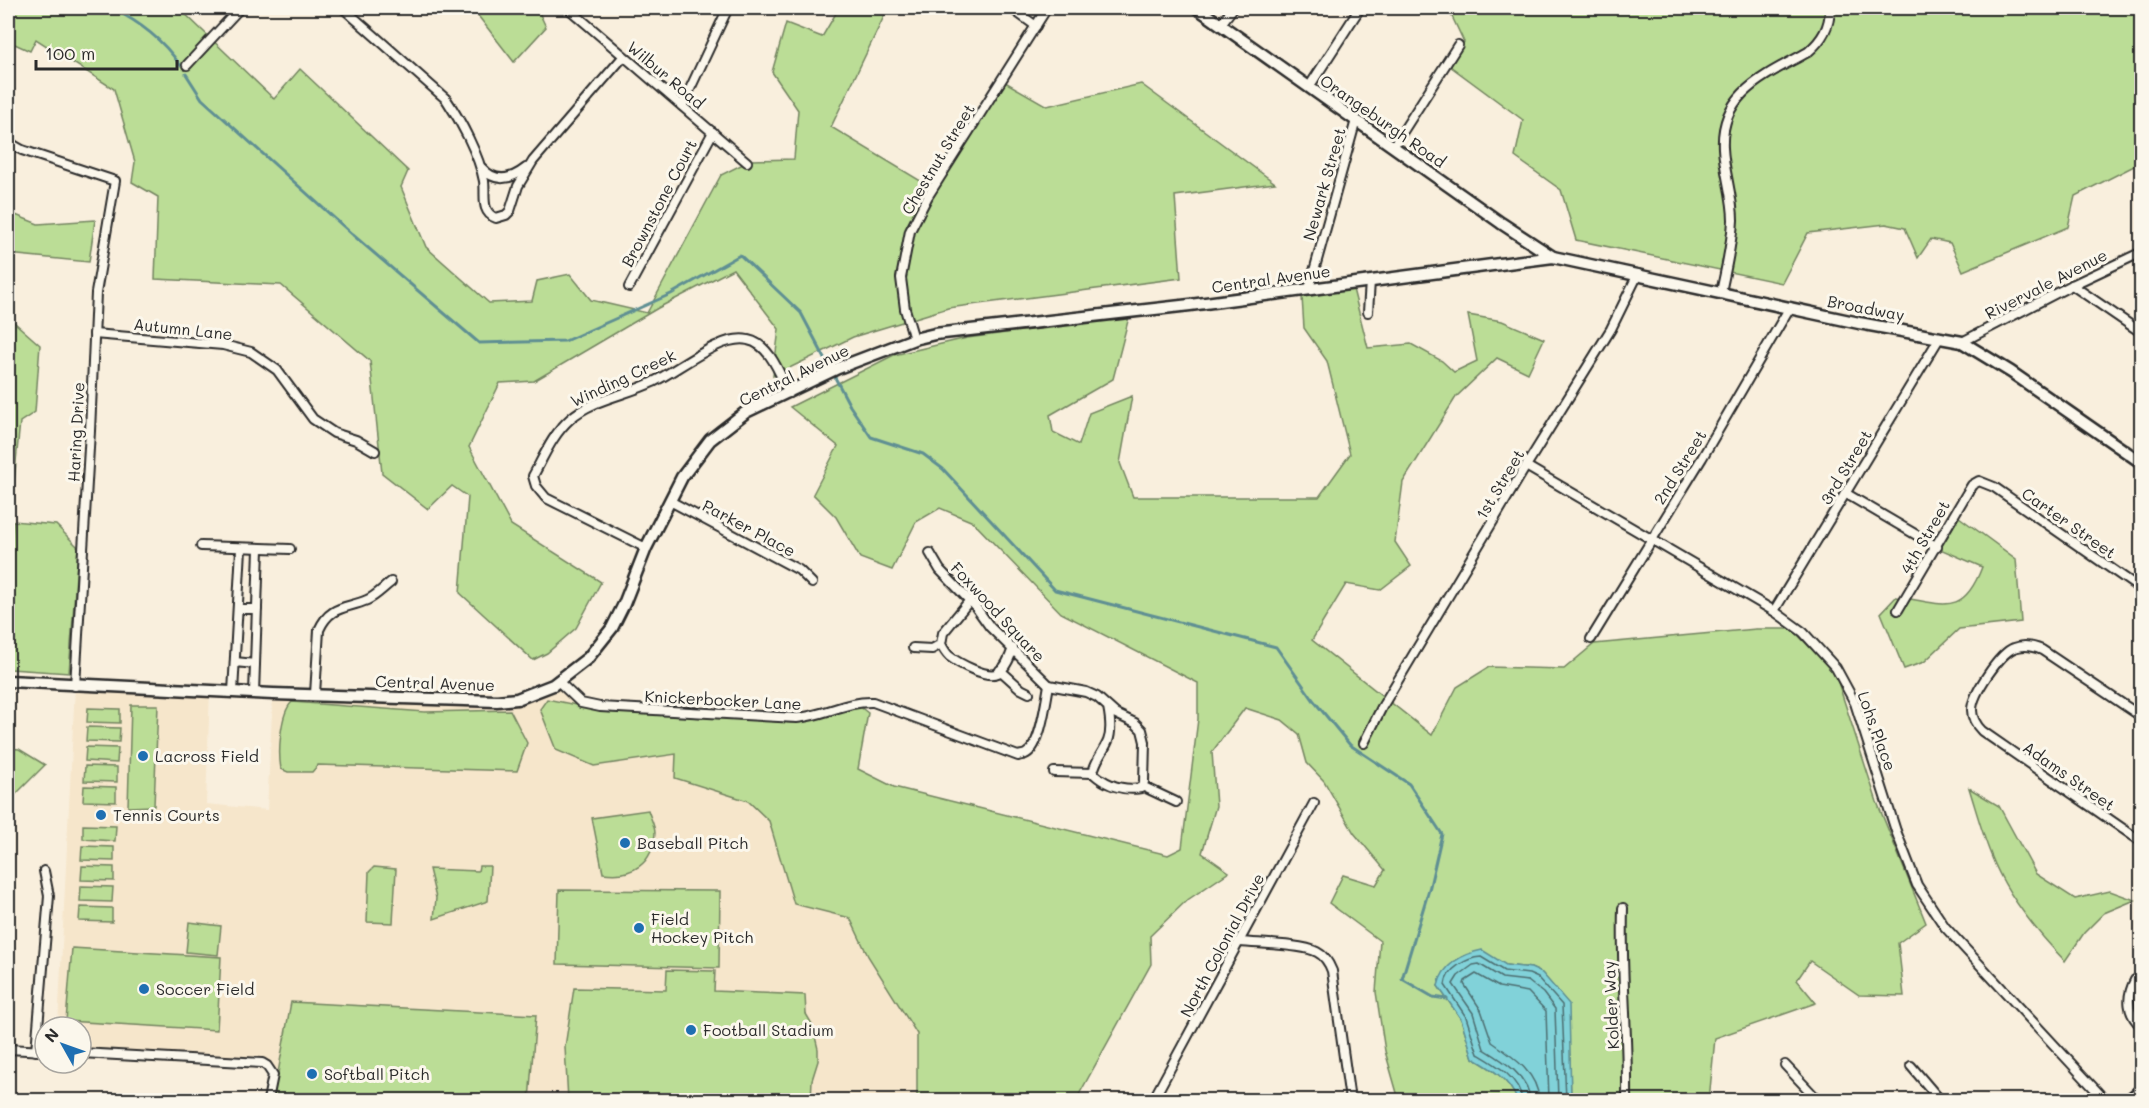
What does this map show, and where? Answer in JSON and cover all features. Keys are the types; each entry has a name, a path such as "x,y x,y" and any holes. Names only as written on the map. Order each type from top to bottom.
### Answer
{"street":[{"path":"187,65 240,8"},
{"path":"343,8 446,99 455,112 479,164 484,182 485,206 491,216 496,218 506,215 510,210 518,186 533,161"},
{"name":"Wilbur Road","path":"568,8 747,162"},
{"path":"682,106 728,8"},
{"path":"1011,8 1036,26"},
{"name":"Chestnut Street","path":"914,339 905,309 900,278 910,231 928,196 1047,8"},
{"name":"Orangeburgh Road","path":"1197,8 1501,223 1554,257"},
{"path":"1221,24 1233,8"},
{"path":"1309,87 1360,8"},
{"path":"1721,292 1732,237 1733,219 1723,148 1723,134 1728,115 1737,99 1753,83 1816,46 1827,27 1830,8"},
{"path":"1393,147 1458,45"},
{"path":"479,164 486,173 493,177 515,176 533,161 623,57"},
{"name":"Newark Street","path":"1309,289 1356,120"},
{"name":"Brownstone Court","path":"629,286 713,132"},
{"name":"Haring Drive","path":"8,142 22,150 115,181 96,293 75,686"},
{"name":"Rivervale Avenue","path":"1962,342 2142,252"},
{"name":"Central Avenue","path":"8,681 254,693 497,701 517,699 558,681 588,658 612,628 645,548 682,477 710,440 746,412 838,368 914,339 935,334 1190,305 1554,257"},
{"name":"Broadway","path":"1554,257 1859,323 1962,342 2011,372 2142,463"},
{"name":"1st Street","path":"1364,743 1382,707 1611,329 1638,274"},
{"path":"1368,312 1370,281"},
{"path":"2072,285 2142,333"},
{"name":"2nd Street","path":"1591,639 1702,458 1790,307"},
{"name":"Autumn Lane","path":"93,334 223,345 251,352 277,370 313,419 328,429 356,440 375,451"},
{"name":"3rd Street","path":"1774,611 1815,547 1845,493 1940,337"},
{"name":"Winding Creek","path":"645,548 546,498 536,486 533,476 557,431 579,412 653,382 719,344 735,340 750,340 766,350 789,393"},
{"name":"Lohs Place","path":"1526,466 1774,611 1803,632 1836,668 1855,704 1896,831 1917,885 1945,927 2105,1101"},
{"name":"4th Street","path":"1898,610 1967,493 1979,481"},
{"name":"Carter Street","path":"1979,481 1994,487 2142,590"},
{"path":"1845,493 1936,547"},
{"name":"Parker Place","path":"670,501 799,570 812,583"},
{"path":"201,546 290,549"},
{"path":"233,692 241,549"},
{"path":"254,693 259,549"},
{"name":"Foxwood Square","path":"930,554 940,570 970,600 990,627 1049,685 1086,692 1108,706"},
{"path":"315,694 320,630 323,621 331,613 341,608 367,600 391,582"},
{"path":"970,600 943,633 941,644 948,655 973,670 989,674 1000,670 1010,657 1012,648"},
{"path":"238,609 257,609"},
{"path":"913,648 932,649 941,644"},
{"name":"Adams Street","path":"2142,717 2042,650 2025,645 2008,651 2001,657 1977,694 1972,710 1976,725 1982,731 2142,842"},
{"path":"235,662 255,664"},
{"path":"1000,670 1021,689 1029,693"},
{"name":"Knickerbocker Lane","path":"558,681 581,703 600,707 797,718 809,717 861,702 873,702 1018,756 1028,753 1034,745 1049,685"},
{"path":"1093,773 1095,762 1108,741 1110,716 1108,706"},
{"path":"1054,772 1093,773 1101,781 1128,790 1141,788 1144,782 1145,742 1142,730 1135,723 1116,714 1108,706"},
{"path":"1142,786 1176,802"},
{"name":"North Colonial Drive","path":"1154,1101 1314,803"},
{"path":"43,1015 49,896 44,871"},
{"name":"Kolder Way","path":"1623,909 1622,959 1627,1101"},
{"path":"1240,942 1307,949 1323,956 1329,963 1350,1101"},
{"path":"2134,980 2128,997 2129,1006 2132,1015 2142,1027"},
{"path":"8,1049 33,1051"},
{"path":"93,1054 262,1063 273,1075 268,1101"},
{"path":"1785,1065 1818,1101"},
{"path":"1911,1066 1940,1101"},
{"path":"2129,1101 2142,1089"}],"shaded area":[{"path":"558,681 581,703 797,718 850,918 868,956 917,1034 917,1100 268,1100 273,1081 267,1066 93,1054 93,1015 59,1015 75,686 210,690 206,804 267,810 273,694 497,701"}],"green space":[{"path":"8,8 179,8 274,99 300,69 408,171 401,187 426,247 489,303 532,301 537,281 570,274 591,300 647,313 721,175 751,160 794,159 798,110 772,72 786,23 822,37 839,8 888,8 831,127 937,191 1000,79 1047,106 1141,84 1275,183 1175,196 1181,278 948,308 853,337 773,376 779,329 733,269 658,308 534,381 500,383 469,447 511,525 601,582 576,628 547,653 533,660 460,593 468,497 452,486 428,509 382,473 370,361 281,285 155,279 158,197 132,182 135,162 114,89 36,39 30,51 8,41"},
{"path":"472,8 537,8 546,27 514,62"},
{"path":"1448,8 2141,8 2141,174 2136,165 2075,196 2068,227 1963,271 1950,243 1931,239 1918,258 1905,228 1886,224 1808,233 1782,283 1576,240 1561,190 1515,157 1523,120 1450,66 1464,42"},
{"path":"8,212 38,224 95,220 89,262 8,254"},
{"path":"1353,289 1368,348 1411,344 1442,361 1454,372 1477,361 1468,315 1502,321 1544,339 1528,373 1497,358 1456,397 1403,482 1395,542 1411,566 1380,590 1346,584 1312,640 1432,735 1457,687 1489,667 1564,669 1594,644 1756,629 1792,629 1835,673 1877,802 1926,923 1898,943 1904,996 1859,995 1810,961 1797,980 1816,1003 1715,1038 1709,1100 1571,1100 1568,1004 1542,973 1531,968 1506,965 1438,986 1461,1019 1473,1058 1493,1070 1505,1081 1517,1100 1399,1100 1385,1051 1376,992 1380,941 1329,903 1343,875 1376,885 1385,870 1354,833 1324,781 1307,763 1299,734 1282,720 1245,708 1212,752 1216,806 1202,853 1229,872 1186,901 1150,936 1151,964 1076,1100 917,1100 917,1034 868,956 850,918 794,904 769,821 748,801 675,778 676,754 594,766 556,750 540,709 547,699 576,705 793,723 859,706 868,713 858,769 894,787 1168,855 1182,848 1198,719 1198,683 1061,613 973,522 940,508 916,522 892,570 860,558 836,517 813,494 838,446 790,407 894,355 967,338 1129,317 1113,379 1050,415 1053,432 1079,445 1089,413 1132,396 1120,463 1133,497 1319,497 1350,454 1327,361 1304,328 1302,297"},
{"path":"8,314 40,345 35,412 20,422 8,541"},
{"path":"1959,517 2016,559 2021,622 1959,629 1924,662 1904,669 1881,613 1896,597 1948,604 1966,595 1982,567 1940,549"},
{"path":"13,521 56,525 78,547 69,673 10,669 8,612"},
{"path":"292,702 425,712 510,710 527,743 517,771 318,765 312,772 288,772 281,769 280,744 282,724"},
{"name":"Lacross Field","path":"131,705 158,705 154,806 128,807"},
{"path":"88,708 120,709 120,723 87,722"},
{"path":"87,727 120,728 119,742 86,741"},
{"path":"86,747 118,748 117,763 85,761"},
{"path":"8,748 19,749 45,765 8,802"},
{"path":"85,766 117,767 117,782 84,781"},
{"path":"84,786 116,787 116,802 83,801"},
{"path":"1969,788 1999,806 2036,874 2075,899 2110,891 2135,900 2104,913 2084,933 2065,961 2033,925 2013,898 1997,870"},
{"name":"Baseball Pitch","path":"648,810 655,833 646,860 640,866 624,873 603,873 592,818"},
{"path":"83,825 116,826 115,841 83,839"},
{"path":"82,846 114,847 114,861 81,860"},
{"path":"82,866 114,867 114,881 81,880"},
{"path":"479,866 490,866 488,901 434,919 436,898 429,869 478,871"},
{"path":"374,867 396,869 393,923 367,922 369,872"},
{"path":"81,886 113,887 112,902 80,901"},
{"name":"Field Hockey Pitch","path":"559,890 720,891 719,968 557,964"},
{"path":"80,907 112,908 112,922 79,921"},
{"path":"189,922 221,926 218,955 186,952"},
{"name":"Soccer Field","path":"72,948 221,957 217,1030 93,1023 93,1015 66,1015"},
{"name":"Football Stadium","path":"667,970 715,971 714,991 805,995 806,1014 812,1024 818,1049 811,1100 568,1100 565,1047 574,988 666,990"},
{"path":"291,1002 536,1015 529,1100 273,1100"}],"water":[{"path":"1482,950 1506,965 1531,968 1542,973 1569,1004 1571,1100 1517,1100 1505,1081 1493,1070 1473,1058 1461,1019 1438,986 1448,966 1467,954"}],"waterway":[{"path":"111,8 149,32 166,47 180,65"},
{"path":"186,74 202,99 353,235 479,343 565,341 671,294 740,255 801,313 850,406 871,437 923,454 943,469 1055,590 1276,647 1314,701 1350,745 1409,784 1442,834 1430,886 1402,979 1433,997 1447,999"}],"place":[{"name":"Lacross Field","path":"143,756"},
{"name":"Tennis Courts","path":"101,815"},
{"name":"Baseball Pitch","path":"625,843"},
{"name":"Field Hockey Pitch","path":"639,928"},
{"name":"Soccer Field","path":"144,989"},
{"name":"Football Stadium","path":"691,1030"},
{"name":"Softball Pitch","path":"312,1074"}]}
